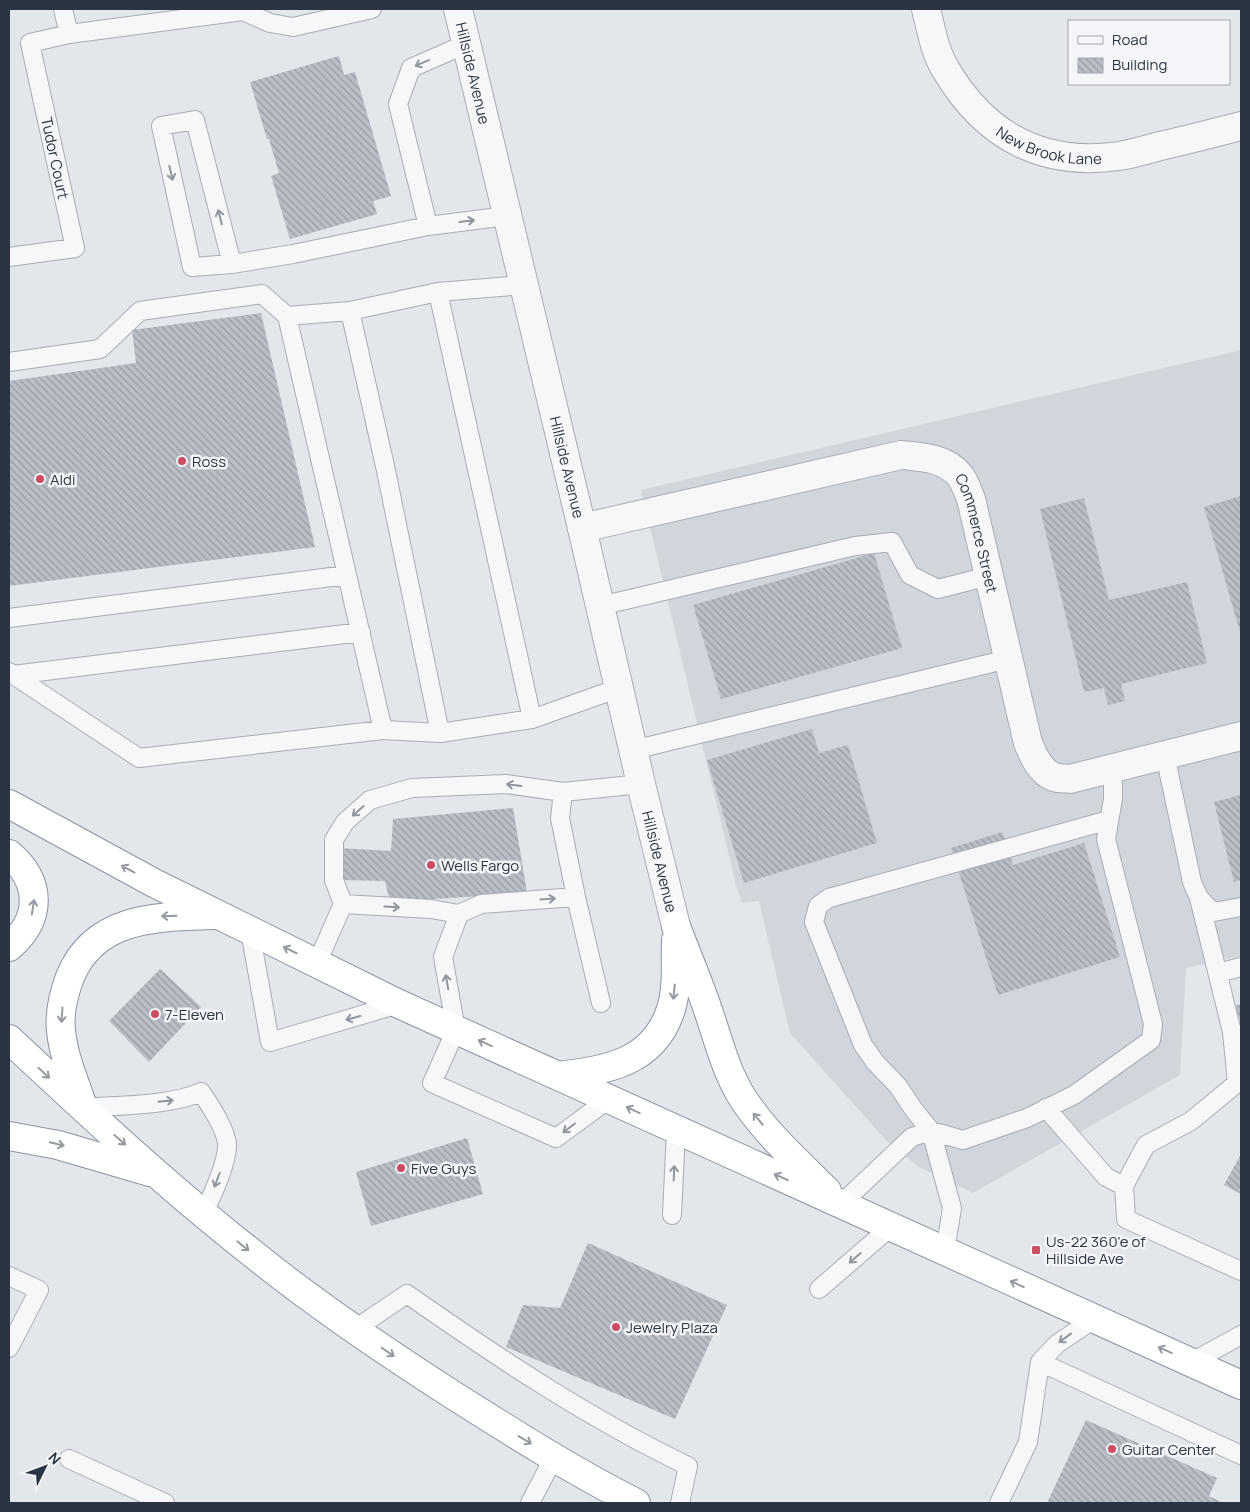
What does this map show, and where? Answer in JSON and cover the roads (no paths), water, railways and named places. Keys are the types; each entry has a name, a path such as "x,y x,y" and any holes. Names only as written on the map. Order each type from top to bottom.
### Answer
{"highway":[{"path":"9,804 218,915 400,1004 1192,1362 1241,1386"},
{"path":"9,854 26,872 34,896 34,908 23,933 9,947"},
{"path":"83,1108 61,1029 64,998 75,966 95,942 106,934 132,922 162,916 218,915"},
{"path":"558,1076 599,1071 614,1066 636,1056 656,1037 671,1009 675,992 676,926"},
{"path":"676,926 711,1017 726,1066 738,1091 750,1110 775,1139 841,1204"},
{"path":"9,1039 160,1176 258,1258 355,1329 425,1377 554,1457 636,1503"},
{"path":"9,1136 58,1145 160,1176"}],"street":[{"name":"Hillside Avenue","path":"458,9 676,926"},
{"name":"New Brook Lane","path":"926,9 932,34 945,69 967,100 994,127 1020,144 1050,154 1081,159 1120,156 1241,126"},
{"name":"Commerce Street","path":"582,528 901,455 925,457 944,463 961,477 971,499 1028,742 1034,756 1044,770 1055,778 1070,779 1241,736"}],"lane":[{"path":"63,9 69,34"},
{"name":"Tudor Court","path":"9,257 75,248 30,43 69,34 244,11 270,23 293,27 372,9"},
{"path":"428,226 398,104 410,68 466,44"},
{"path":"232,264 195,120 161,126 192,267 232,264 293,254 428,226 507,216"},
{"path":"287,316 350,311 438,292 524,285"},
{"path":"438,292 532,719"},
{"path":"9,362 100,349 140,311 262,294 287,316 383,730"},
{"path":"350,311 385,466 440,733"},
{"path":"600,606 855,546 892,542 910,575 938,589 989,576"},
{"path":"9,618 347,575"},
{"path":"11,674 361,632"},
{"path":"633,750 1008,659"},
{"path":"11,674 139,758 383,730 440,733 532,719 619,688"},
{"path":"1165,755 1192,882 1199,898 1232,1032 1238,1084 1190,1121 1146,1145 1124,1186 1126,1219 1241,1271"},
{"path":"841,1204 912,1137 931,1131 963,1140 1027,1118 1074,1095 1151,1040 1153,1024 1106,839 1113,799 1113,768"},
{"path":"317,963 343,904 334,880 334,840 346,822 370,800 412,788 506,784 563,792 641,784"},
{"path":"563,792 560,818 601,1003"},
{"path":"945,1251 952,1208 931,1131 898,1086 875,1062 864,1044 814,922 818,906 829,898 1109,820"},
{"path":"343,904 431,909 459,914 481,904 576,897"},
{"path":"1199,898 1205,907 1214,912 1241,907"},
{"path":"459,914 443,957 456,1030 432,1083 556,1138 608,1099"},
{"path":"250,931 270,1042 400,1004"},
{"path":"1218,973 1241,967"},
{"path":"83,1108 173,1101 201,1092 216,1114 228,1146 224,1163 204,1214"},
{"path":"1046,1108 1106,1177 1124,1186"},
{"path":"672,1215 676,1130"},
{"path":"819,1289 892,1226"},
{"path":"9,1276 39,1290 9,1348"},
{"path":"355,1329 407,1294 512,1366 566,1400 688,1466 680,1503"},
{"path":"1000,1503 1028,1442 1040,1362 1057,1344 1094,1319"},
{"path":"1192,1362 1241,1335"},
{"path":"1040,1362 1241,1455"},
{"path":"530,1503 554,1457"},
{"path":"69,1459 165,1503"}],"place":[{"name":"Ross","path":"182,461"},
{"name":"Aldi","path":"40,479"},
{"name":"Wells Fargo","path":"431,865"},
{"name":"7-Eleven","path":"155,1014"},
{"name":"Five Guys","path":"401,1168"},
{"name":"Us-22 360'e of Hillside Ave","path":"1036,1250"},
{"name":"Jewelry Plaza","path":"616,1327"},
{"name":"Guitar Center","path":"1112,1449"}]}
